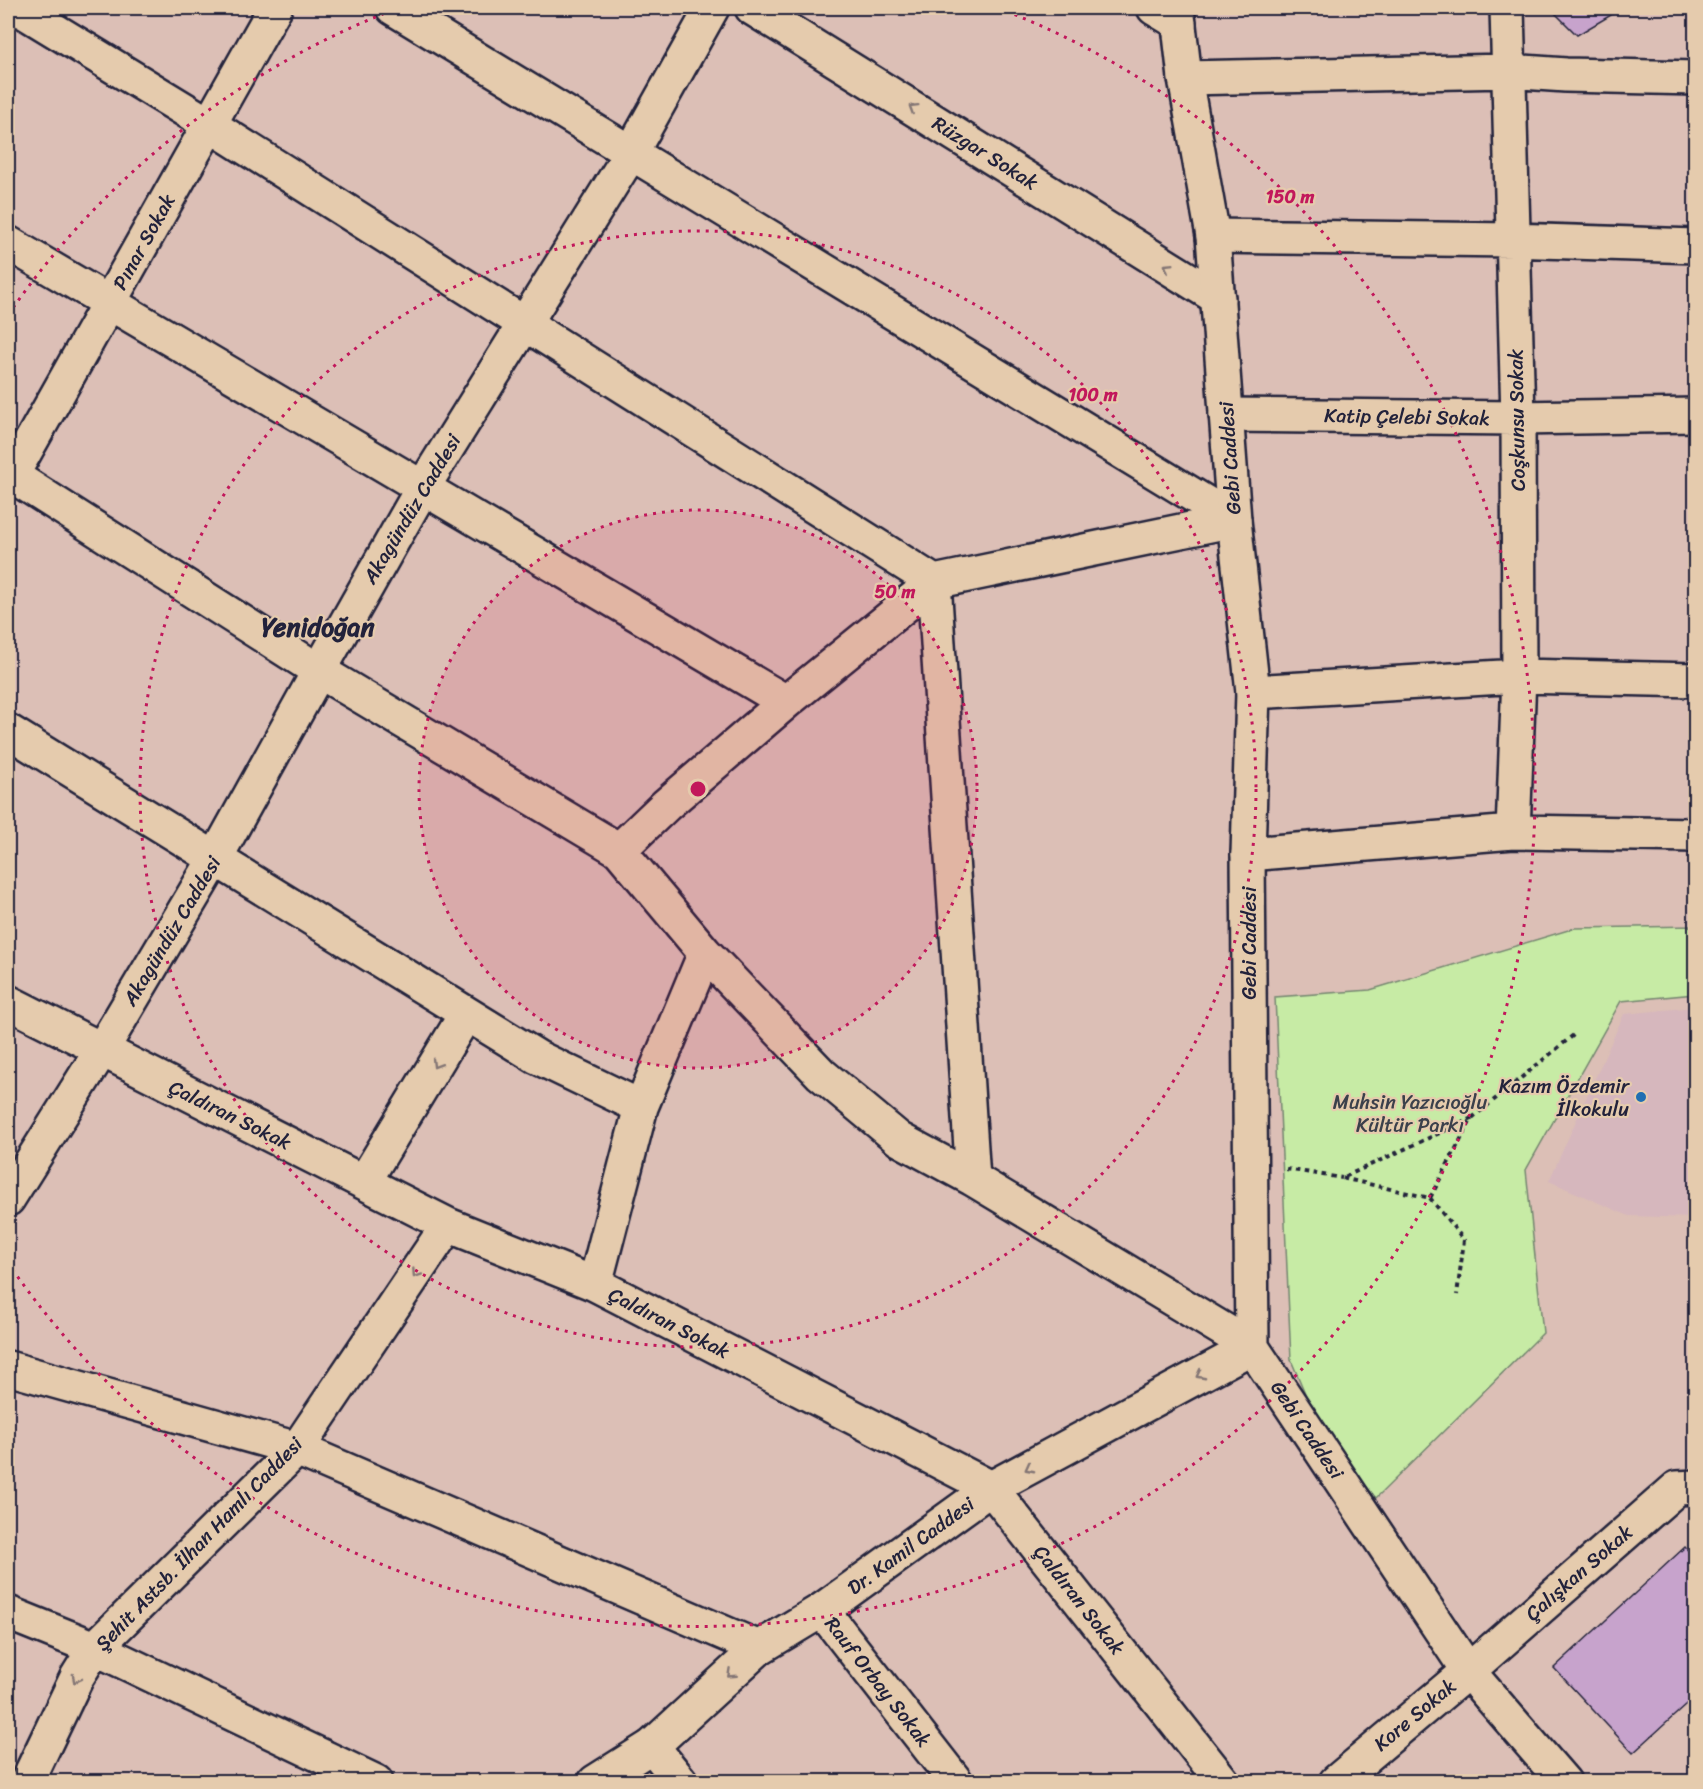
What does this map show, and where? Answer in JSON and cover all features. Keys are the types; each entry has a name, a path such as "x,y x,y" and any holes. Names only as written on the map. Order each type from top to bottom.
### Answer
{"street":[{"path":"18,8 210,125 934,582"},
{"name":"Pınar Sokak","path":"10,474 110,302 275,8"},
{"path":"393,8 1234,520"},
{"name":"Akagündüz Caddesi","path":"8,1199 101,1051 215,859 318,671 423,487 631,153 712,8"},
{"name":"Rüzgar Sokak","path":"752,8 1218,298"},
{"name":"Coşkunsu Sokak","path":"1508,8 1518,418 1519,676 1513,832"},
{"name":"Gebi Caddesi","path":"1170,13 1185,78 1213,236 1234,520 1253,692 1248,854 1252,1347 1468,1671 1564,1782"},
{"path":"1185,78 1508,71 1566,75 1695,78"},
{"path":"1213,236 1513,240 1695,246"},
{"path":"8,243 786,702"},
{"name":"Katip Çelebi Sokak","path":"1226,415 1518,418 1695,415"},
{"path":"10,474 318,671 619,850 705,953 821,1074 899,1139 973,1179 1252,1347"},
{"path":"619,850 666,805 786,702 934,582 1234,520"},
{"path":"934,582 973,1179"},
{"path":"1253,692 1519,676 1695,680"},
{"path":"8,731 537,1057 641,1107"},
{"path":"1248,854 1513,832 1695,835"},
{"path":"595,1284 641,1107 705,953"},
{"name":"Çaldıran Sokak","path":"8,1002 448,1226 595,1284 991,1488 1223,1782"},
{"path":"364,1182 466,1014"},
{"name":"Şehit Astsb. İlhan Hamlı Caddesi","path":"27,1782 77,1677 95,1648 297,1449 448,1226"},
{"name":"Dr. Kamil Caddesi","path":"595,1782 652,1746 759,1648 822,1610 991,1488 1252,1347"},
{"path":"8,1368 297,1449 759,1648"},
{"name":"Çalışkan Sokak","path":"1468,1671 1689,1495"},
{"name":"Rauf Orbay Sokak","path":"822,1610 956,1782"},
{"path":"8,1613 95,1648 376,1782"},
{"name":"Kore Sokak","path":"1336,1782 1468,1671"},
{"path":"652,1746 681,1782"}],"path":[{"path":"1342,1178 1472,1118 1576,1033"},
{"path":"1430,1198 1472,1118"},
{"path":"1251,1163 1342,1178 1430,1198 1464,1240 1457,1295"}],"shaded area":[{"name":"Kazım Özdemir İlkokulu","path":"1695,1007 1695,1218 1629,1216 1549,1181 1624,1014"}],"green space":[{"name":"Muhsin Yazıcıoğlu Kültür Parkı","path":"1695,926 1695,994 1621,1001 1526,1170 1543,1333 1376,1498 1321,1431 1291,1360 1275,997 1370,990 1575,928"}],"building":[{"path":"1550,8 1623,8 1577,35"},
{"path":"1685,1547 1696,1559 1696,1696 1633,1753 1554,1668"}],"place":[{"name":"Kazım Özdemir İlkokulu","path":"1641,1097"}],"district":[{"name":"Yenidoğan","path":"318,627"}]}
